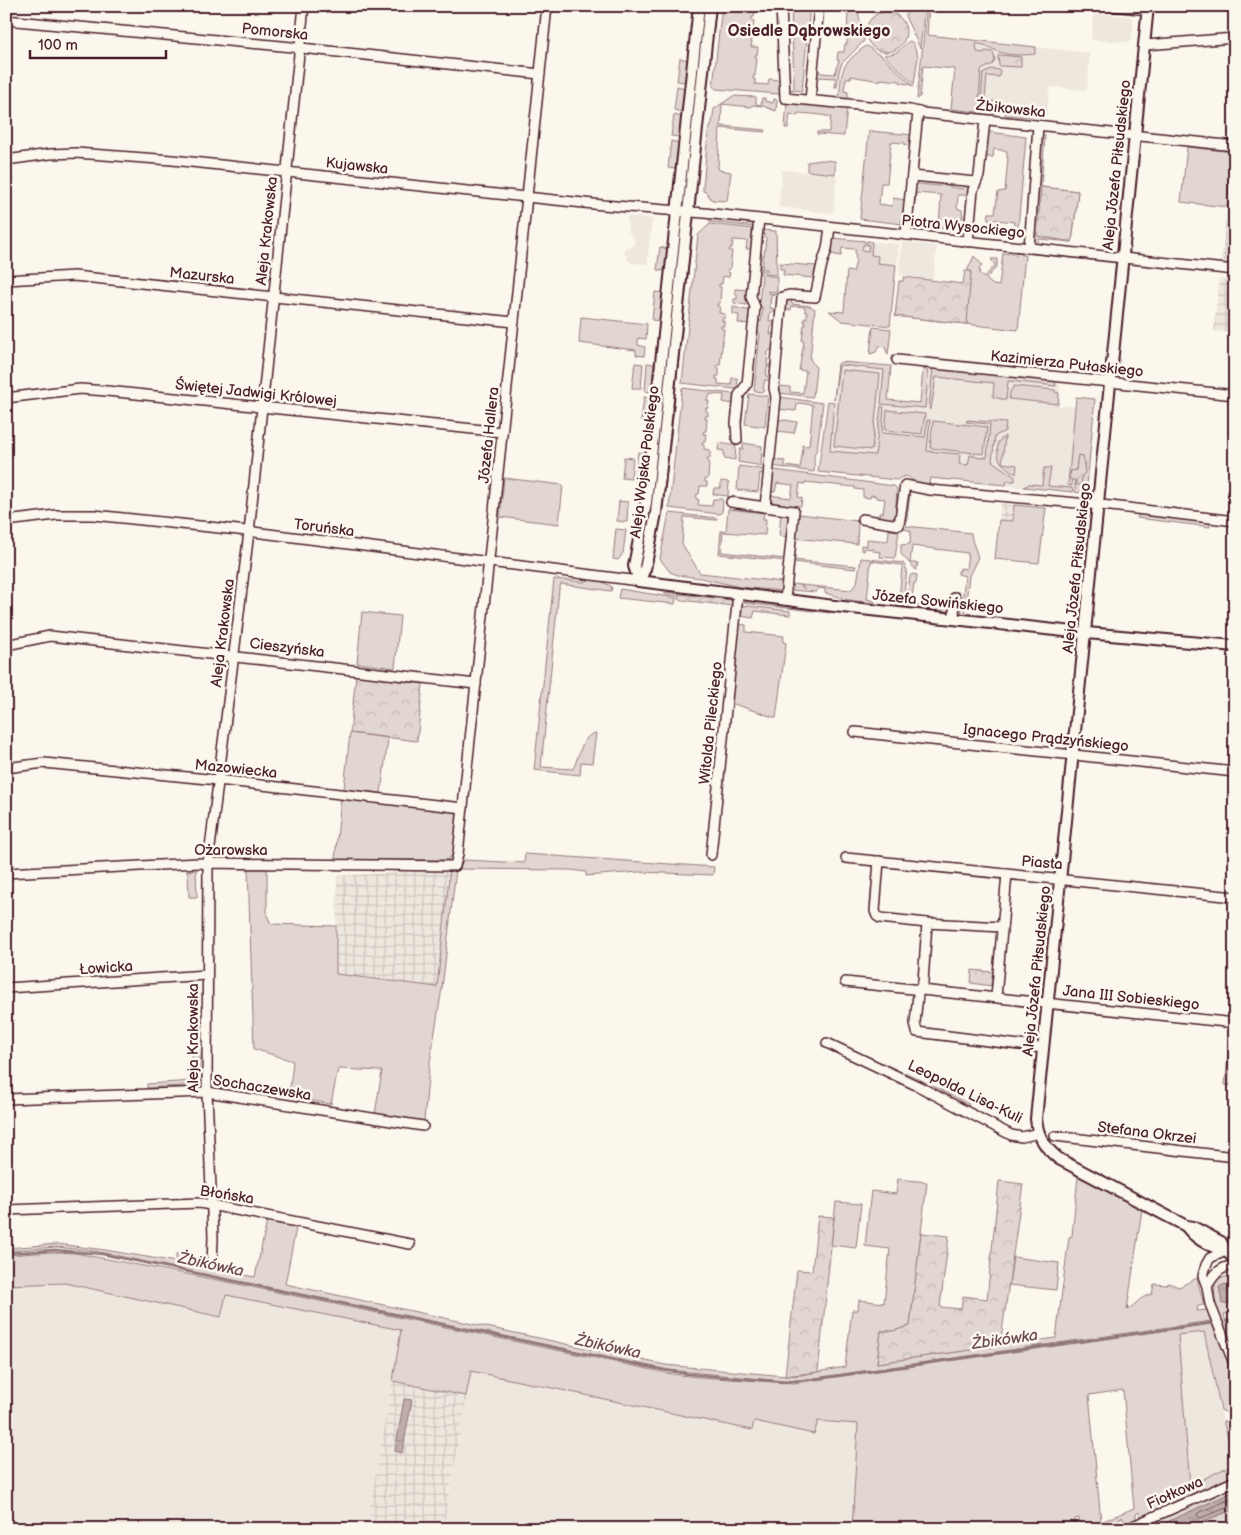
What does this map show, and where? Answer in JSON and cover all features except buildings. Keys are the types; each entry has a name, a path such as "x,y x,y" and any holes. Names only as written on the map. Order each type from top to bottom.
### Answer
{"street":[{"name":"Aleja Krakowska","path":"212,1265 212,1204 207,1092 208,864 249,532 304,6"},
{"name":"Józefa Hallera","path":"455,866 463,808 547,6"},
{"name":"Aleja Wojska Polskiego","path":"639,581 645,569 656,513 699,6"},
{"name":"Aleja Wojska Polskiego","path":"682,212 710,6"},
{"name":"Żbikowska","path":"781,6 785,98 1235,146"},
{"path":"810,100 819,6"},
{"path":"1113,6 1148,8"},
{"name":"Aleja Józefa Piłsudskiego","path":"1039,1133 1036,1119 1047,1002 1061,880 1148,8"},
{"name":"Pomorska","path":"6,20 300,48 540,74"},
{"path":"1144,45 1235,38"},
{"path":"906,235 918,112"},
{"path":"968,242 973,190 979,176 984,120"},
{"path":"1029,248 1038,126"},
{"name":"Kujawska","path":"6,160 50,154 102,154 682,212"},
{"path":"912,176 976,182"},
{"name":"Piotra Wysockiego","path":"682,212 1235,270"},
{"path":"738,440 736,423 739,396 747,384 754,307 751,297 759,219"},
{"path":"765,507 776,397 774,388 782,297 789,295 815,297 827,250 830,227"},
{"name":"Mazurska","path":"6,280 74,276 514,322"},
{"name":"Kazimierza Pułaskiego","path":"897,360 1235,395"},
{"name":"Świętej Jadwigi Królowej","path":"6,398 80,389 502,432"},
{"path":"862,519 899,525 905,485 919,489 946,492 1235,521"},
{"path":"731,502 794,510 785,600"},
{"name":"Toruńska","path":"6,521 56,515 94,515 249,532 639,581"},
{"name":"Józefa Sowińskiego","path":"639,581 785,600 1086,633 1235,646"},
{"name":"Witolda Pileckiego","path":"711,855 738,594"},
{"path":"954,618 955,598"},
{"name":"Cieszyńska","path":"6,645 50,636 476,684"},
{"name":"Ignacego Prądzyńskiego","path":"854,732 1235,772"},
{"name":"Mazowiecka","path":"6,768 44,763 218,780 463,808"},
{"name":"Piasta","path":"846,858 1235,897"},
{"path":"879,861 875,911 877,916 884,919 927,923 1002,927"},
{"name":"Ożarowska","path":"6,873 208,864 455,866"},
{"path":"996,997 1007,874"},
{"path":"927,923 923,982 918,994 915,1023 917,1032 1043,1048"},
{"name":"Łowicka","path":"6,988 207,975"},
{"name":"Jana III Sobieskiego","path":"845,982 1235,1023"},
{"name":"Leopolda Lisa-Kuli","path":"827,1043 895,1074 1011,1135 1022,1137 1039,1133 1046,1147 1059,1159 1186,1226 1194,1227 1222,1242 1226,1251 1235,1260"},
{"name":"Sochaczewska","path":"6,1099 207,1092 423,1126"},
{"name":"Stefana Okrzei","path":"1055,1136 1235,1157"},
{"name":"Błońska","path":"6,1210 212,1204 410,1244"},
{"path":"1226,1251 1216,1254 1207,1262 1203,1274 1210,1304 1235,1366"},
{"path":"1207,1286 1218,1270 1235,1266"},
{"name":"Fiołkowa","path":"1126,1529 1235,1481"}],"shaded area":[{"path":"1094,13 1129,16 1134,21 1131,42 1091,40"},
{"path":"926,35 1090,53 1087,90 1050,87 1046,117 951,107 956,69 923,66"},
{"path":"1233,152 1235,152 1235,263 1221,262"},
{"path":"782,170 837,175 833,213 779,207"},
{"path":"627,216 652,219 647,264 631,263 627,256 624,255 625,247 630,247 634,244 635,239 628,231"},
{"path":"863,241 899,244 897,265 877,263 871,252 862,250"},
{"path":"902,242 937,246 933,280 901,275 899,272"},
{"path":"1219,279 1235,281 1235,333 1214,331"},
{"path":"841,362 891,366 888,400 920,403 923,369 1060,383 1059,406 1075,406 1076,397 1095,399 1087,486 1079,493 831,468 828,466 838,364"},
{"path":"1001,504 1014,505 1013,521 999,520"},
{"path":"450,869 437,987 336,974 337,876"},
{"path":"65,1283 221,1317 226,1295 401,1330 366,1529 35,1529 6,1516 6,1285"},
{"path":"401,1330 477,1339 443,1529 366,1529"},
{"path":"1204,1332 1223,1421 1235,1463 1190,1487 1178,1335"},
{"path":"471,1371 751,1430 753,1421 814,1434 817,1421 858,1424 852,1529 443,1529"}],"green space":[{"path":"722,6 749,6 749,9 755,10 754,17 752,17 754,21 752,39 750,39 752,42 751,47 758,47 757,55 755,55 757,58 753,79 755,79 755,84 768,85 769,79 781,80 779,94 716,89 713,86"},
{"path":"791,6 810,6 802,91 791,90 794,89 794,81"},
{"path":"857,6 864,41 842,63 837,87 835,87 836,78 817,77 815,75 817,68 821,73 835,74 839,60 837,60 838,52 844,52 845,44 847,44 848,7"},
{"path":"911,6 925,6 920,48 905,16"},
{"path":"927,6 929,6 927,35 1036,47 1035,54 1014,55 976,44 977,52 993,52 995,60 993,64 981,70 979,99 996,102 995,114 951,109 955,69 923,66 920,97 917,99"},
{"path":"882,12 890,12 897,15 903,21 906,32 903,43 897,49 890,52 882,52 875,49 869,43 866,36 866,28 869,21 875,15"},
{"path":"910,41 913,43 918,56 914,84 884,55 895,53"},
{"path":"866,46 881,55 914,87 900,81 880,79 880,81 851,76 851,78 846,78 844,91 848,92 848,100 839,99 844,68 851,58"},
{"path":"998,56 1021,57 1021,67 999,66"},
{"path":"680,58 688,60 685,82 677,81"},
{"path":"991,69 1000,70 999,77 987,76 985,98 981,98 983,74"},
{"path":"677,86 685,88 682,112 674,110"},
{"path":"733,96 756,97 756,104 761,105 762,98 773,103 774,99 777,100 776,111 763,106 752,105 751,107 722,104 721,126 766,130 765,132 720,128 718,167 719,170 731,172 727,201 712,200 703,191 708,133 714,109"},
{"path":"787,101 847,108 844,136 817,134 817,132 829,132 831,117 819,115 798,113 797,116 790,114 788,128 785,128"},
{"path":"1006,104 1030,107 1031,117 1005,115"},
{"path":"674,115 682,117 679,137 671,136"},
{"path":"869,131 914,135 913,143 910,145 891,142 887,183 881,183 879,204 892,206 893,198 907,202 903,224 860,219"},
{"path":"988,133 1026,137 1018,229 1014,229 1014,222 988,219 989,213 995,213 998,192 1005,191 1008,158 1007,151 994,149 993,157 985,157"},
{"path":"1041,135 1045,135 1041,187 1078,191 1072,242 1039,239 1038,244 1034,242 1041,160 1039,158"},
{"path":"671,141 679,143 676,169 668,168"},
{"path":"1187,147 1233,152 1227,207 1181,202"},
{"path":"835,161 835,174 807,171 807,162"},
{"path":"915,180 918,180 918,184 940,186 944,181 949,181 950,187 963,189 964,183 969,186 971,191 966,195 958,195 957,208 962,210 963,218 953,218 953,226 961,227 965,231 939,228 941,195 916,193 911,225"},
{"path":"1041,187 1078,191 1072,242 1037,236"},
{"path":"709,218 756,223 755,227 710,222"},
{"path":"710,224 755,229 752,249 746,249 747,241 733,240 732,248 729,251 732,251 730,269 727,272 730,273 729,277 723,276 722,284 719,284 719,287 721,287 720,303 717,306 720,306 719,313 725,314 725,318 722,318 724,326 721,326 721,328 724,329 720,365 717,365 719,376 716,376 716,379 718,379 718,384 731,385 732,378 737,378 738,388 735,389 682,383 698,235"},
{"path":"761,230 776,231 777,275 766,274 767,269 756,268 757,262 762,267 763,259 758,253 759,250 764,256 766,238"},
{"path":"690,235 692,236 663,509 654,556 652,557 661,510"},
{"path":"832,238 865,241 862,250 868,251 869,245 867,245 867,241 872,242 871,255 878,256 877,263 896,265 890,326 842,321 829,311 844,312 847,271 853,272 856,261 855,249 842,248 841,256 831,254"},
{"path":"660,247 668,249 665,271 657,270"},
{"path":"1003,253 1025,255 1018,330 895,316 969,285 968,269 974,256 982,265 979,273 984,278 995,265 991,259 997,259 997,266 986,279 993,285 999,286"},
{"path":"780,263 816,266 813,278 783,275 784,269 780,269"},
{"path":"757,269 765,271 764,275 777,277 777,292 768,291 768,293 777,294 771,295 770,308 775,309 775,312 770,312 769,321 776,322 771,327 770,335 775,332 774,347 768,352 767,366 772,363 770,367 767,367 766,376 771,377 771,380 765,380 764,392 754,391 760,334 755,328 757,317 761,322 763,309 759,303 762,275"},
{"path":"965,271 971,271 967,324 895,316 899,281 903,281 904,277 963,284"},
{"path":"735,289 748,290 747,305 734,303 734,299 737,299"},
{"path":"655,292 664,293 660,321 652,320"},
{"path":"791,300 792,304 810,306 815,309 810,359 816,368 812,397 779,393 780,386 790,387 790,392 803,393 806,371 799,370 804,342 802,341 804,325 806,325 804,318 807,318 807,312 805,312 805,307 792,306 791,310 785,309 786,301"},
{"path":"733,307 751,311 750,324 738,323 739,315 733,314"},
{"path":"581,317 647,324 646,339 638,338 638,345 645,347 644,356 636,355 636,350 579,343"},
{"path":"873,327 891,329 888,355 885,347 879,346 876,352 870,354"},
{"path":"841,362 891,366 888,400 920,403 923,369 927,370 925,408 881,404 884,370 841,365 839,366 834,399 838,364"},
{"path":"635,363 643,364 641,388 632,388"},
{"path":"647,363 654,364 651,392 645,391"},
{"path":"933,366 1035,377 1055,381 1056,386 1008,381 1006,400 993,397 994,383 936,377 931,409 929,409"},
{"path":"842,370 880,374 872,450 834,446"},
{"path":"1014,386 1055,390 1055,392 1059,393 1058,404 1009,399 1010,392"},
{"path":"682,388 734,394 733,404 723,402 724,395 710,394 709,398 707,398 707,401 709,401 708,408 706,408 708,416 705,416 707,419 706,431 703,434 706,434 705,441 702,444 704,449 710,450 710,458 707,458 709,461 708,479 705,479 707,486 700,486 696,499 699,500 698,505 712,506 713,499 722,499 722,512 719,514 669,508"},
{"path":"749,394 768,396 765,427 745,424"},
{"path":"644,397 650,398 648,422 641,421"},
{"path":"779,397 823,403 817,449 814,455 814,472 772,466 772,460 785,461 785,466 800,468 802,445 809,446 813,405 799,403 797,404 796,411 777,409"},
{"path":"1076,397 1095,399 1087,486 1079,493 1075,492 1075,480 1082,476 1085,467 1083,456 1078,456 1076,470 1071,471 1072,486 1068,485"},
{"path":"828,401 834,402 830,451 875,455 881,406 884,407 882,433 925,437 927,420 930,420 927,451 960,454 959,464 968,465 970,455 980,458 987,457 990,424 966,422 967,420 1006,423 1005,431 995,436 992,461 1015,477 1015,481 1007,481 1006,485 930,478 929,485 920,485 905,476 897,480 818,472"},
{"path":"887,410 925,414 922,434 885,430"},
{"path":"777,419 797,422 794,433 776,431"},
{"path":"933,421 987,427 984,454 930,448"},
{"path":"1005,436 1002,463 998,454 998,442"},
{"path":"719,443 736,446 735,460 724,458 724,451 718,450"},
{"path":"743,443 762,446 761,464 763,466 738,462 740,449 743,449"},
{"path":"638,452 647,454 643,482 635,481"},
{"path":"1078,455 1083,456 1085,473 1082,476 1081,485 1076,485 1076,480 1071,480 1069,477 1071,471 1076,470"},
{"path":"624,457 633,458 631,479 622,478"},
{"path":"1002,463 1017,465 1016,474"},
{"path":"739,466 767,470 766,476 760,473 758,492 737,490"},
{"path":"1044,468 1051,468 1048,486 1072,488 1073,492 1024,487 1029,484 1042,485"},
{"path":"771,471 894,486 897,489 895,517 889,520 879,519 879,513 883,513 885,499 876,498 876,496 871,495 870,498 863,497 863,490 855,489 855,487 800,483 798,497 802,498 801,506 777,504 768,495 791,498 793,485 777,483 775,492 769,491"},
{"path":"504,478 563,485 559,524 500,517"},
{"path":"721,481 729,482 728,496 713,494 714,488 721,488"},
{"path":"906,494 910,495 906,526 971,533 978,557 969,576 965,610 968,614 961,613 965,576 958,574 958,571 960,571 960,568 966,569 968,553 912,546 910,563 918,563 916,570 901,554 901,545 910,544 911,531 902,528"},
{"path":"619,501 628,502 627,522 617,521"},
{"path":"1014,505 1046,508 1039,563 995,559 999,520 1013,521"},
{"path":"728,509 764,513 763,519 766,519 765,535 723,532 721,552 786,559 786,561 719,554 721,531 726,531"},
{"path":"669,513 717,518 716,520 684,517 682,544 700,573 783,582 782,591 740,587 670,572 660,559"},
{"path":"781,513 787,514 791,519 789,537 779,536"},
{"path":"1139,513 1209,521 1210,527 1137,518"},
{"path":"799,514 858,521 857,544 794,538"},
{"path":"616,529 626,530 623,553 618,560 613,559"},
{"path":"889,530 899,531 895,558 880,557 881,552 873,551 873,549 865,548 864,551 861,550 861,545 867,546 867,539 888,541"},
{"path":"861,558 903,563 907,570 903,601 907,601 910,576 912,574 917,575 911,604 948,607 949,601 951,602 952,612 896,606 899,603 902,565 871,561 867,599 875,601 874,603 849,600 825,593 825,589 817,588 816,592 790,590 792,584 800,585 805,589 801,585 851,590 857,583"},
{"path":"793,560 856,566 855,569 793,562"},
{"path":"554,579 585,582 585,579 601,581 612,587 611,591 561,584 559,589 541,767 573,769 584,742 596,733 592,763 581,762 580,775 534,770"},
{"path":"620,589 676,598 675,604 618,598"},
{"path":"664,592 731,600 733,606 680,600 677,596 666,595"},
{"path":"750,600 830,610 830,613 744,603"},
{"path":"740,605 790,611 790,615 755,611 753,618 740,616"},
{"path":"362,612 400,616 395,668 357,663"},
{"path":"738,624 746,625 746,632 784,636 783,642 786,643 776,718 731,703"},
{"path":"356,675 423,684 417,741 350,733"},
{"path":"350,733 388,738 381,793 344,789"},
{"path":"341,797 454,811 459,815 457,839 452,856 448,860 335,860"},
{"path":"525,854 714,867 713,875 639,872 586,876 586,872 571,870 456,869 464,860 524,863"},
{"path":"248,869 267,869 267,915 271,924 336,926 336,974 437,987 450,869 456,869 442,988 429,1068 424,1121 375,1114 382,1071 338,1069 331,1104 289,1097 293,1061 254,1049"},
{"path":"196,870 197,897 189,897 188,873 186,871"},
{"path":"972,970 993,972 991,986 971,983"},
{"path":"1231,1029 1235,1029 1235,1086 1225,1085"},
{"path":"200,1051 199,1085 147,1088 147,1084 193,1081 192,1052"},
{"path":"905,1072 969,1104 967,1108 905,1074"},
{"path":"1078,1176 1142,1209 1127,1310 1141,1299 1152,1294 1154,1284 1167,1285 1168,1283 1179,1287 1197,1278 1204,1305 1198,1306 1197,1311 1207,1310 1211,1321 784,1381 669,1370 94,1251 56,1247 6,1251 6,1248 58,1244 176,1262 176,1254 189,1254 189,1265 255,1277 267,1221 296,1228 285,1284 665,1365 785,1376 801,1375 845,1367 852,1310 858,1310 859,1300 884,1303 890,1249 865,1246 871,1191 896,1194 898,1179 927,1182 910,1326 893,1331 881,1331 877,1363 1056,1338 1069,1237 1072,1236"},
{"path":"999,1181 1023,1184 1000,1346 877,1363 881,1331 893,1331 910,1326 921,1233 949,1236 940,1307 961,1309 963,1296 987,1299"},
{"path":"836,1202 861,1204 856,1248 831,1245"},
{"path":"818,1216 834,1217 818,1372 785,1376 797,1270 812,1271"},
{"path":"52,1252 75,1253 228,1282 672,1374 794,1383 1212,1324 1226,1353 1230,1367 1235,1412 1227,1413 1221,1410 1204,1332 1178,1335 1190,1486 1235,1463 1235,1476 1144,1517 1139,1512 1136,1514 1136,1519 1126,1523 1122,1517 1119,1518 1119,1525 1112,1529 1081,1529 1079,1518 1075,1519 1076,1529 852,1529 858,1424 818,1421 814,1434 754,1421 752,1430 471,1371 466,1396 393,1381 401,1330 226,1295 221,1317 65,1283 6,1285 6,1255","holes":["1123,1390 1134,1508 1101,1522 1089,1395"]},
{"path":"1013,1257 1059,1263 1056,1290 1009,1285"},
{"path":"1219,1275 1221,1278 1226,1277 1235,1280 1235,1313 1224,1314 1226,1323 1235,1322 1235,1352 1216,1303 1215,1283"},
{"path":"1223,1421 1235,1421 1235,1440 1229,1441"},
{"path":"1235,1485 1235,1491 1152,1529 1140,1529"},
{"path":"1235,1509 1235,1520 1213,1529 1183,1529"}],"water":[{"path":"1225,1284 1235,1291 1235,1303 1222,1304 1219,1287"},
{"path":"404,1399 412,1400 402,1453 395,1451"},
{"path":"1235,1491 1235,1509 1183,1529 1152,1529"}],"waterway":[{"name":"Żbikówka","path":"6,1253 55,1250 102,1254 663,1370 783,1382 1210,1323"},
{"name":"Żbikówka","path":"1226,1321 1235,1319"}],"district":[{"name":"Osiedle Dąbrowskiego","path":"809,31"}]}
